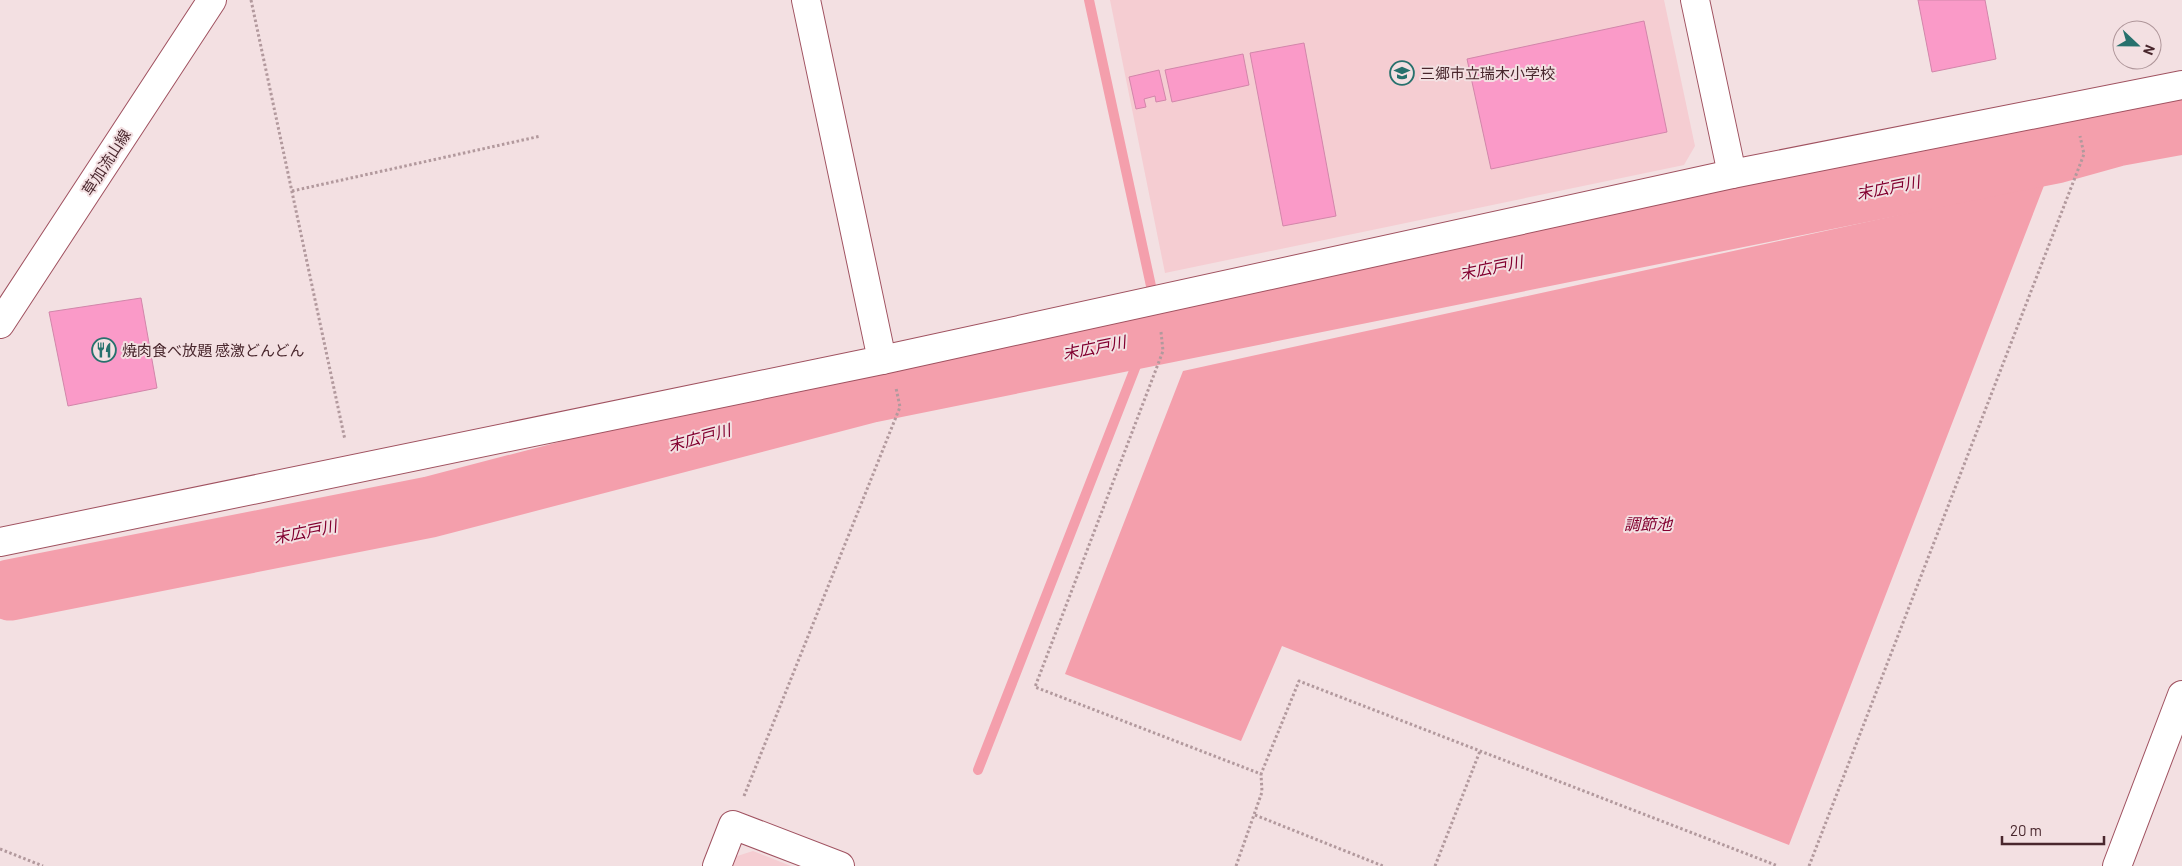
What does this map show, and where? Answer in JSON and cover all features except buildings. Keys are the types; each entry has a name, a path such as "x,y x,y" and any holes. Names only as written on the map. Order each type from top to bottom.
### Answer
{"street":[{"name":"草加流山線","path":"0,324 212,0"},
{"path":"806,0 882,360"},
{"path":"1695,0 1732,174"},
{"path":"0,542 882,360 1732,174 2182,85"},
{"path":"2117,866 2175,734 2182,695"},
{"path":"717,866 733,825 840,866"}],"path":[{"path":"252,0 351,469"},
{"path":"292,191 541,136"},
{"path":"1809,866 2084,154"},
{"path":"1164,345 1035,687 1261,774"},
{"path":"733,825 900,407"},
{"path":"1236,866 1262,792 1261,774 1299,681 1778,866"},
{"path":"1435,866 1480,751"},
{"path":"1255,815 1383,866"},
{"path":"0,849 43,866"}],"shaded area":[{"name":"三郷市立瑞木小学校","path":"1110,0 1664,0 1695,146 1684,165 1165,273"},
{"path":"753,851 791,866 729,866 731,858"}],"water":[{"name":"調節池","path":"2045,183 1789,845 1282,646 1241,741 1065,674 1183,371"}],"waterway":[{"path":"1089,0 1151,286"},
{"name":"末広戸川","path":"10,590 430,507 871,392 2055,153 2116,136 2182,124"},
{"path":"978,770 1148,335"}],"place":[{"name":"三郷市立瑞木小学校","path":"1402,73"},
{"name":"焼肉食べ放題 感激どんどん","path":"104,350"}]}
